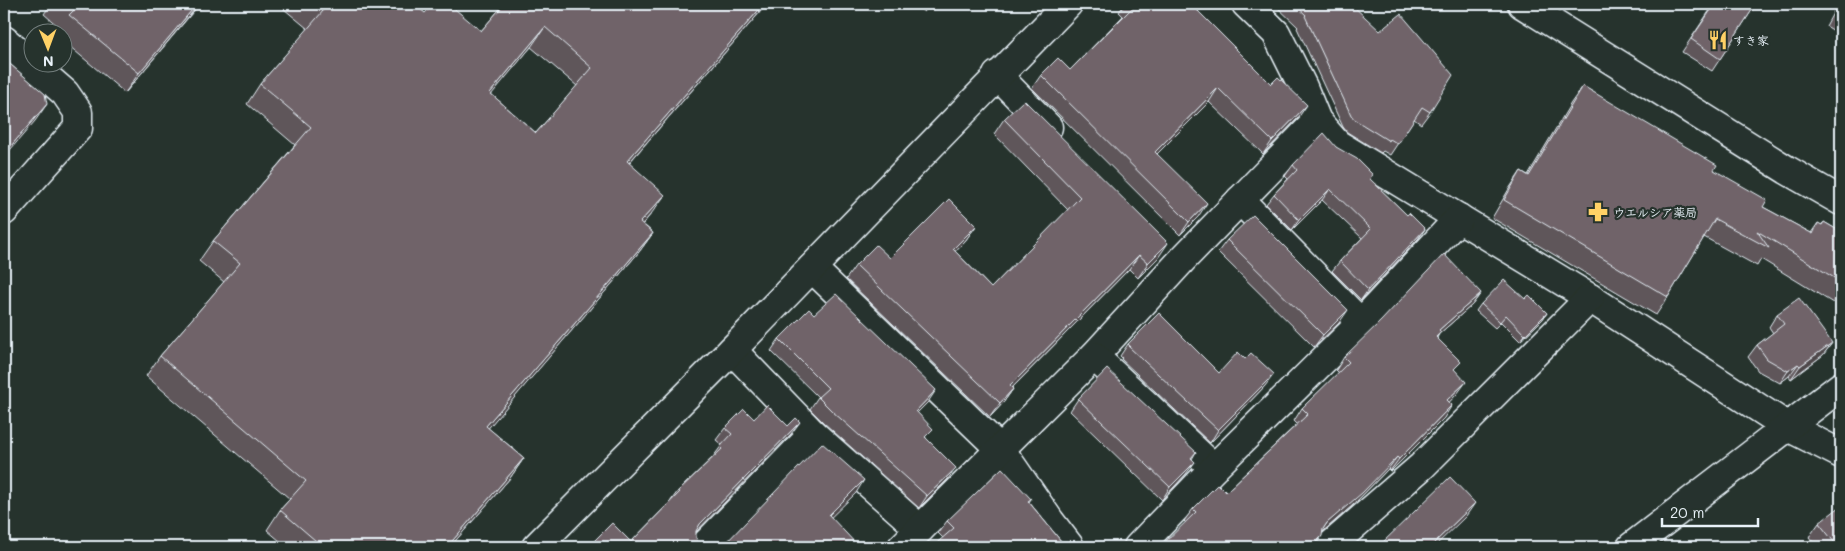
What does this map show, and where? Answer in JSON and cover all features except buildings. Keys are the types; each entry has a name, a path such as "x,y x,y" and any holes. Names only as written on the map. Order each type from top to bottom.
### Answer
{"street":[{"path":"536,547 732,350 1068,4"},
{"path":"1246,4 1276,33 1303,87 1317,121 1337,144 1590,298 1788,426 1841,454"},
{"path":"1522,4 1787,170 1841,201"},
{"path":"4,40 65,93 78,112 78,128 4,211"},
{"path":"997,75 1066,144"},
{"path":"732,350 911,538 1094,356 1182,260 1317,121"},
{"path":"1240,200 1361,323"},
{"path":"1138,547 1214,468 1361,323 1459,218"},
{"path":"1162,240 1182,260"},
{"path":"812,268 1001,450 1070,547"},
{"path":"1329,547 1422,466 1590,298"},
{"path":"1094,356 1214,468"},
{"path":"1632,547 1841,386"},
{"path":"703,547 813,434"}],"place":[{"name":"すき家","path":"1718,40"},
{"name":"ウエルシア薬局","path":"1598,212"}]}
